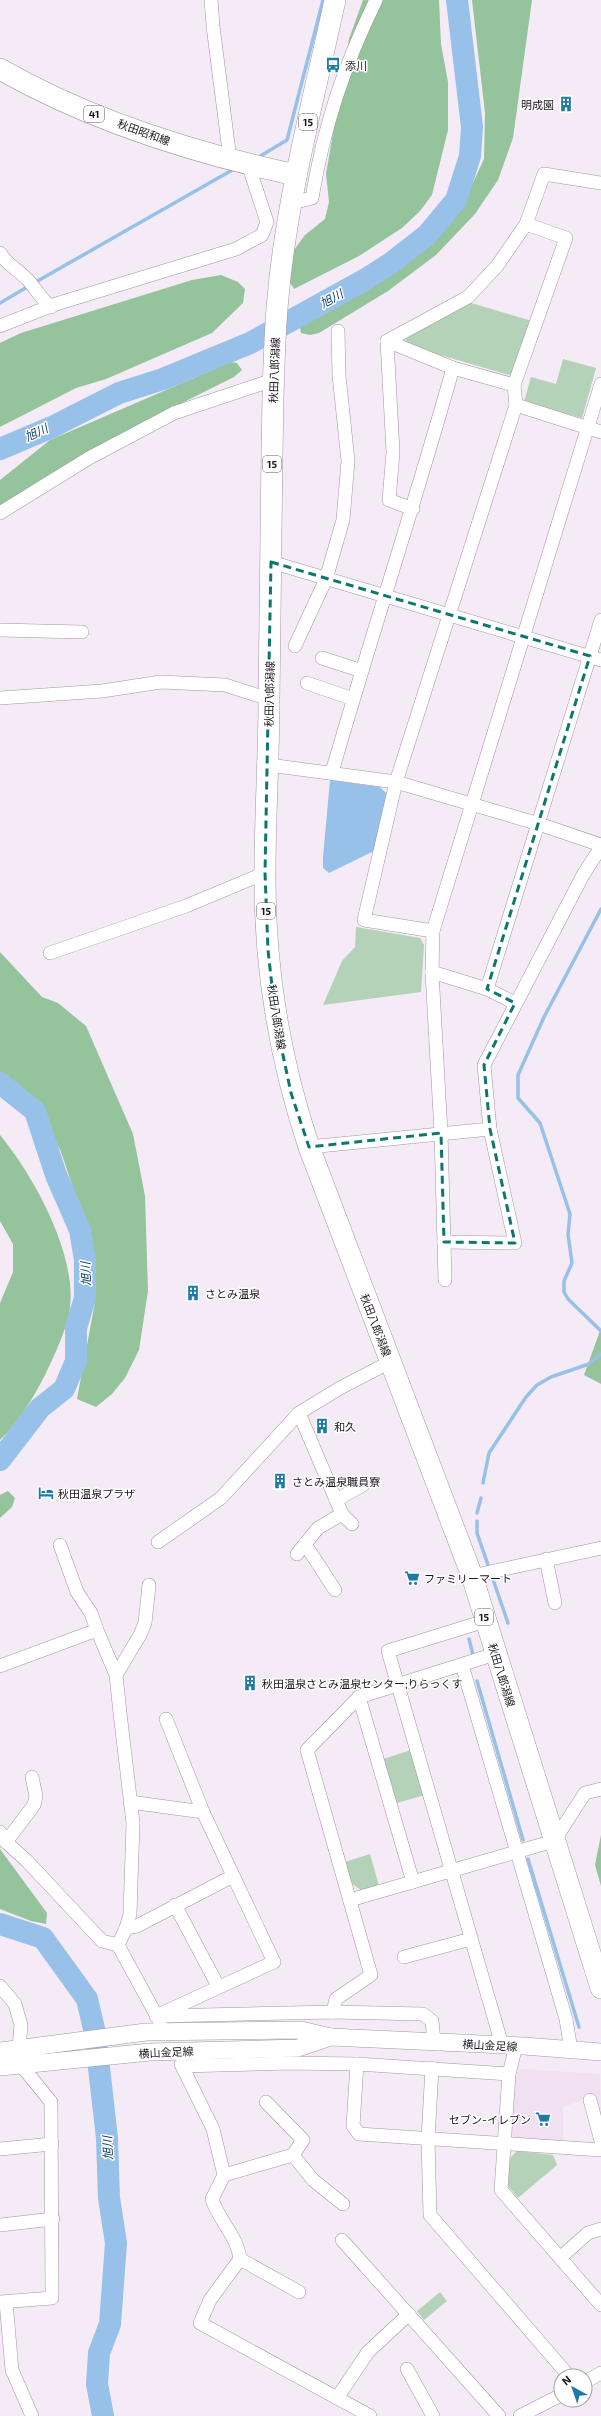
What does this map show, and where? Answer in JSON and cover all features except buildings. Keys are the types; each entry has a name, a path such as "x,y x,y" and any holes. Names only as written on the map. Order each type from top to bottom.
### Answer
{"main road":[{"name":"秋田八郎潟線","path":"334,0 296,175 285,240 278,295 273,373 269,765 265,873 268,950 276,1022 291,1093 309,1147 390,1362 484,1572 485,1621 601,1988"},
{"name":"秋田昭和線","path":"0,69 30,86 89,112 193,150 296,175"}],"street":[{"path":"0,326 51,306 236,249 262,235 267,222 239,162 212,26 211,0"},
{"path":"292,202 312,198 323,144 337,90 350,55 376,0"},
{"path":"387,341 468,297 497,266 526,224 544,174 601,183"},
{"path":"434,930 364,920 396,782 516,405 514,385 566,238 526,224"},
{"path":"0,254 8,265 30,284 51,306"},
{"path":"295,646 326,579 343,520 348,461 339,375 338,331"},
{"path":"387,341 452,368 514,385"},
{"path":"387,341 393,452 389,500 413,509"},
{"path":"332,772 383,595 413,509 452,368"},
{"path":"0,513 89,458 174,413 273,373"},
{"path":"445,1280 441,1133 432,972 434,930 601,384"},
{"path":"516,405 601,432"},
{"path":"271,562 596,658"},
{"path":"487,990 539,824 596,658 601,620"},
{"path":"0,630 82,632"},
{"path":"322,658 362,671"},
{"path":"0,698 102,691 160,682 224,685 269,699"},
{"path":"306,683 353,699"},
{"path":"269,765 332,772 396,782 539,824 601,846 583,875 484,1065 490,1129 515,1243 444,1242"},
{"path":"50,953 186,906 265,873"},
{"path":"432,972 487,990 515,1003"},
{"path":"309,1147 490,1129"},
{"path":"158,1542 221,1498 299,1413 340,1388 390,1362"},
{"path":"299,1413 342,1514 352,1524"},
{"path":"336,1500 363,1484"},
{"path":"334,1590 301,1549 318,1528 342,1514"},
{"path":"60,1545 77,1592 91,1613 116,1675 133,1823 130,1914 126,1928 118,1945"},
{"path":"484,1572 601,1548"},
{"path":"546,1559 555,1603"},
{"path":"116,1675 140,1635 145,1622 149,1585"},
{"path":"485,1621 388,1651 396,1684 471,1939 509,2046 509,2074 501,2190 561,2257 601,2305"},
{"path":"0,1666 97,1630"},
{"path":"333,2012 336,1999 371,1975 307,1750 359,1697 396,1684 495,1654"},
{"path":"462,1665 566,2019 571,2050"},
{"path":"359,1697 413,1882"},
{"path":"158,2019 218,1986 274,1962 203,1812 166,1719"},
{"path":"32,1777 36,1796 34,1805 3,1837 28,1861 102,1941 118,1945 158,2019"},
{"path":"350,1900 452,1872 554,1841 586,1793 601,1789"},
{"path":"130,1802 203,1812"},
{"path":"126,1928 137,1926 233,1876"},
{"path":"175,1905 218,1986"},
{"path":"404,1957 471,1939"},
{"path":"0,1986 15,2004 21,2025 20,2057 51,2102 53,2219 52,2298 3,2302 12,2370 32,2416"},
{"path":"158,2019 333,2012 423,2014 432,2021 434,2042"},
{"name":"横山金足線","path":"0,2067 41,2045 146,2032 301,2030 331,2038 434,2042 601,2052"},
{"name":"横山金足線","path":"0,2051 20,2057 298,2048 331,2038"},
{"path":"370,2416 200,2323 210,2300 240,2260 239,2247 216,2212 212,2199 224,2175 213,2129 182,2065 289,2063 357,2064 509,2074"},
{"path":"357,2064 353,2126 359,2134 503,2145 601,2150"},
{"path":"432,2068 428,2139 430,2215 563,2368"},
{"path":"590,2100 601,2141"},
{"path":"224,2175 293,2155 303,2140 266,2102"},
{"path":"0,2149 52,2144"},
{"path":"293,2155 313,2180 343,2204"},
{"path":"0,2225 53,2219"},
{"path":"561,2257 588,2233 601,2229"},
{"path":"342,2240 499,2416"},
{"path":"240,2260 299,2292"},
{"path":"337,2398 368,2352 409,2314"},
{"path":"407,2369 433,2416"},
{"path":"520,2416 533,2413 553,2400"}],"highlighted area":[{"path":"271,562 590,656 487,989 515,1003 484,1065 490,1129 515,1243 444,1242 441,1133 309,1147 291,1093 276,1022 268,950 265,873"}],"shaded area":[{"path":"522,2069 600,2074 601,2120 583,2100 563,2107 563,2143 516,2139 510,2131 513,2075"}],"green space":[{"path":"363,0 439,0 441,44 448,82 448,130 432,195 420,211 402,228 359,256 294,289 289,281 294,250 305,235 325,219 329,202 326,174 349,39"},
{"path":"472,0 532,0 513,138 498,180 475,214 436,255 388,291 319,333 310,335 301,333 300,327 385,275 433,238 463,204 484,159 485,113"},
{"path":"221,275 238,282 245,289 243,303 212,333 106,379 76,388 0,427 0,343 21,333 192,280"},
{"path":"468,302 532,321 513,376 406,345 405,334"},
{"path":"563,359 596,368 582,418 524,402 531,377 556,384"},
{"path":"231,362 237,363 242,370 234,377 144,422 56,470 0,507 0,480 50,440"},
{"path":"356,927 420,938 424,945 421,992 323,1005 342,961 355,947"},
{"path":"0,952 42,997 58,1003 86,1026 133,1134 145,1196 148,1291 139,1350 125,1378 112,1394 96,1407 77,1399 95,1302 95,1278 86,1226 61,1152 42,1112 0,1073"},
{"path":"0,1135 27,1173 40,1195 51,1219 61,1244 68,1269 71,1292 67,1322 46,1373 26,1409 0,1440 0,1303 13,1272 13,1244 0,1221"},
{"path":"601,1328 601,1384 584,1375"},
{"path":"8,1491 15,1498 12,1507 0,1518 0,1495"},
{"path":"411,1750 425,1795 397,1803 383,1759"},
{"path":"601,1835 601,1886 595,1865"},
{"path":"0,1849 47,1913 46,1924 31,1921 0,1909"},
{"path":"370,1854 379,1886 362,1891 351,1883 345,1862"},
{"path":"517,2151 553,2155 557,2165 518,2198 508,2186 510,2158"},
{"path":"440,2292 447,2301 424,2320 417,2311"}],"water":[{"path":"330,780 380,787 388,795 374,851 329,873 323,868 323,857"}],"waterway":[{"path":"257,158 287,140 323,0"},
{"name":"旭川","path":"0,449 52,427 119,393 163,379 250,343 366,279 391,263 427,235 456,200 470,156 472,127 457,0"},
{"path":"34,283 234,169"},
{"path":"0,303 29,286"},
{"path":"601,909 544,1017 518,1075 518,1098 540,1123 570,1214 568,1234 572,1263 564,1281 564,1292 568,1299 601,1331"},
{"name":"旭川","path":"0,1083 35,1111 56,1175 80,1230 85,1260 85,1298 76,1328 76,1361 64,1389 40,1408 0,1460"},
{"path":"483,1483 489,1453 526,1397 537,1385 551,1377 589,1364 601,1354"},
{"path":"477,1513 481,1498"},
{"path":"477,1521 477,1533 508,1623"},
{"path":"469,1639 473,1655"},
{"path":"477,1681 523,1840"},
{"path":"528,1859 579,2027"},
{"name":"旭川","path":"0,1924 43,1938 87,1999 95,2033 107,2138 109,2198 116,2243 110,2324 99,2353 97,2384 103,2416"}],"place":[{"name":"添川","path":"333,65"},
{"name":"明成園","path":"566,104"},
{"name":"さとみ温泉","path":"193,1293"},
{"name":"和久","path":"322,1426"},
{"name":"さとみ温泉職員寮","path":"280,1481"},
{"name":"秋田温泉プラザ","path":"46,1493"},
{"name":"ファミリーマート","path":"412,1578"},
{"name":"秋田温泉さとみ温泉センター;りらっくす","path":"250,1683"},
{"name":"セブン-イレブン","path":"543,2119"}]}
